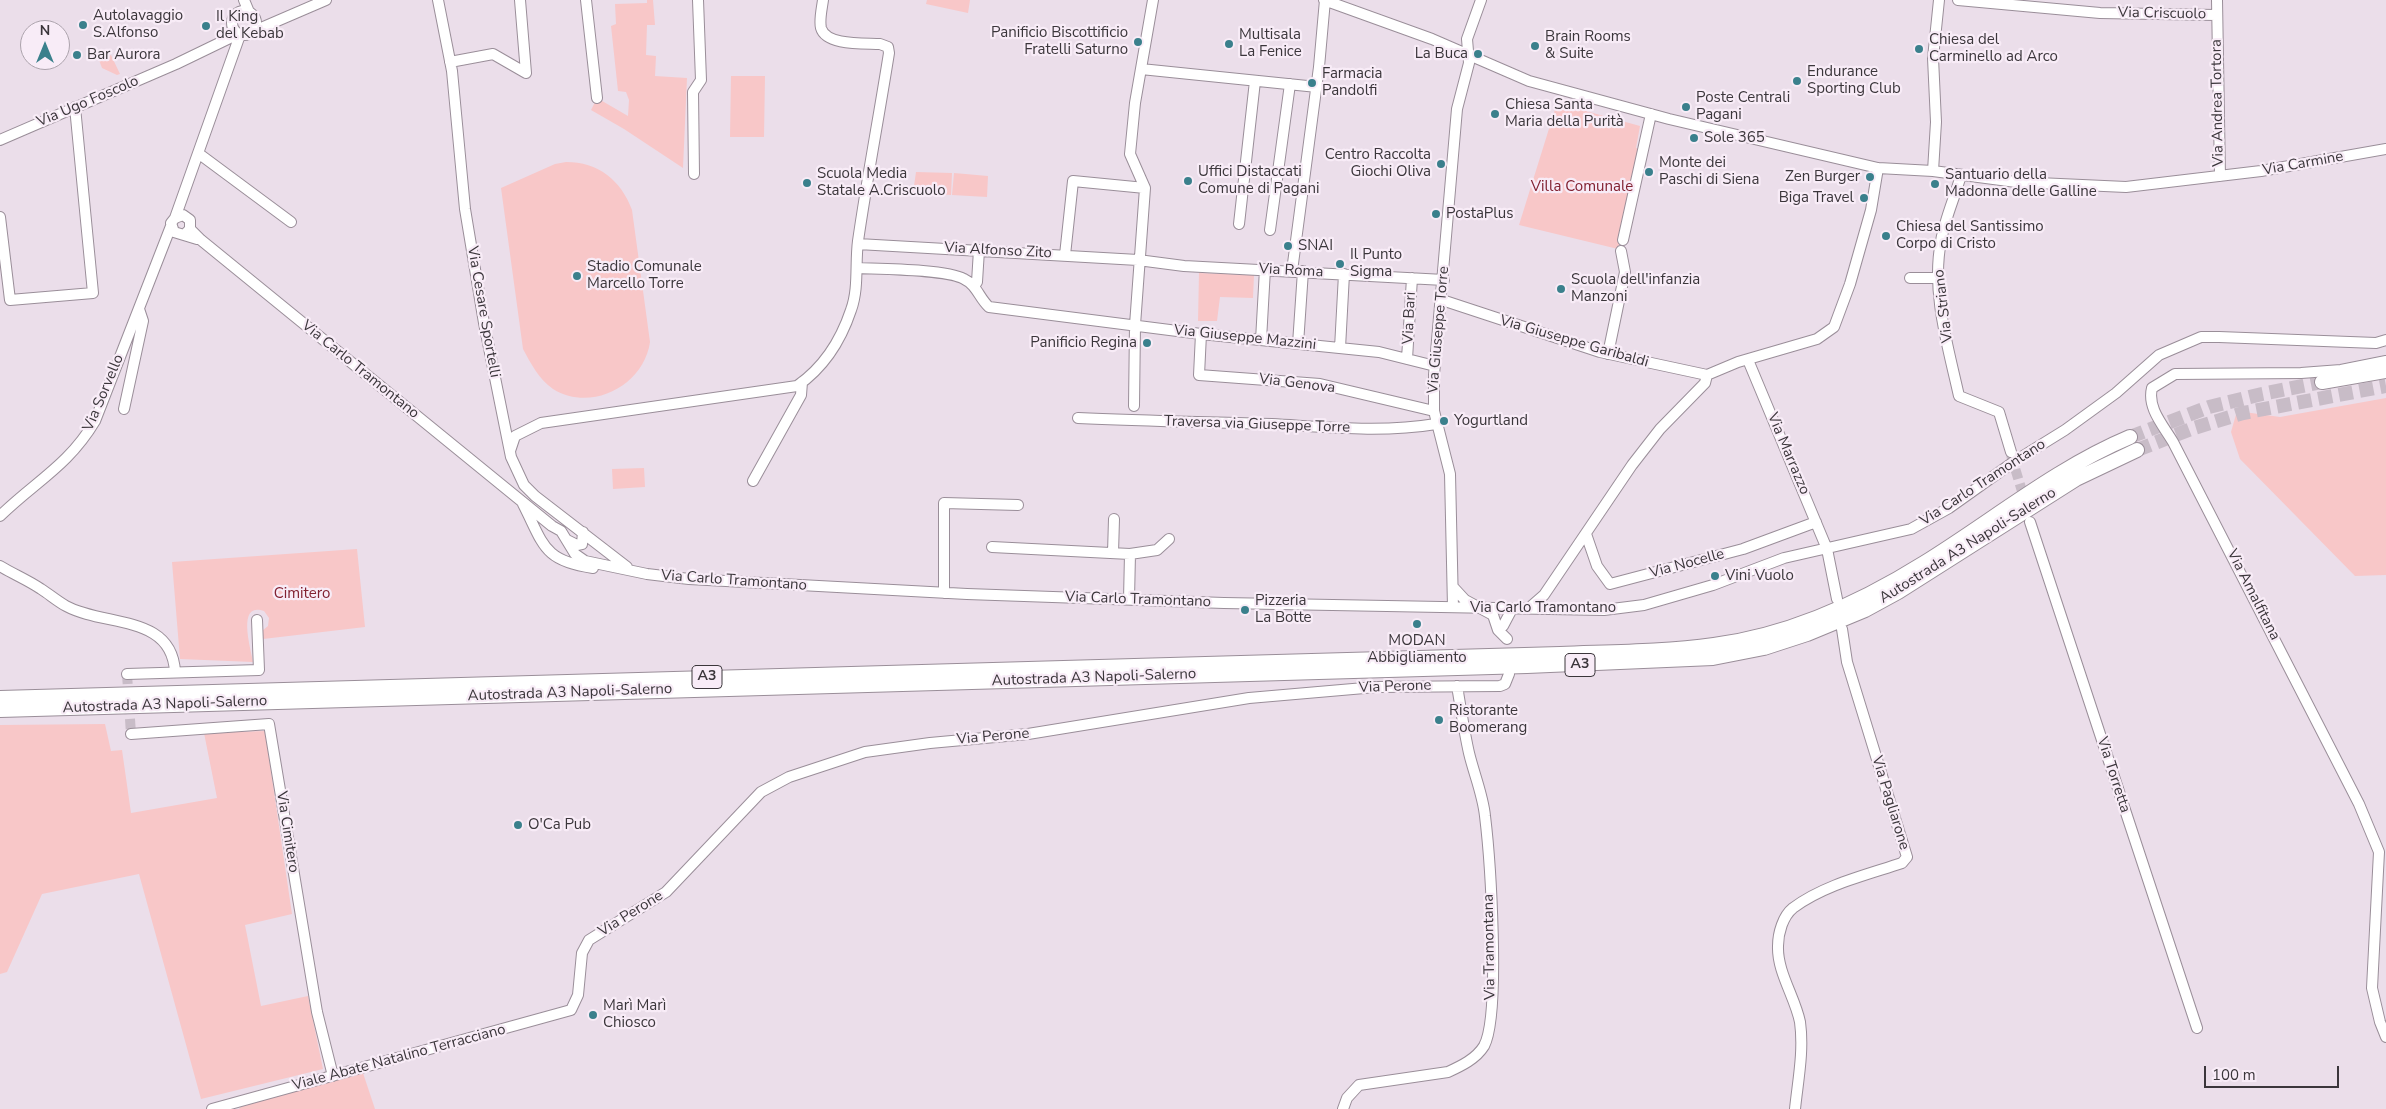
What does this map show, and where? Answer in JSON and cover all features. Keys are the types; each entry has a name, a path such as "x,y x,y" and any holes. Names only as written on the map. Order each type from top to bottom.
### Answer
{"highway":[{"path":"2322,382 2386,371"},
{"name":"Autostrada A3 Napoli-Salerno","path":"0,698 1570,653 1658,650 1715,645 1754,638 1797,625 1874,592 1926,562 2070,468 2134,444 2076,479 1929,574 1865,610 1821,629 1781,643 1713,658 1555,666 0,710"}],"street":[{"path":"242,32 233,18 238,13 244,0"},
{"path":"244,0 252,16"},
{"path":"242,32 326,0"},
{"name":"Via Cesare Sportelli","path":"438,0 450,62 463,173 465,209 483,316 510,451 517,474 524,485 631,569"},
{"path":"450,62 493,54 526,73 520,0"},
{"path":"586,0 597,98"},
{"path":"694,174 693,92 700,80 698,0"},
{"path":"510,451 515,436 523,430 540,424 603,419 784,389 812,376 822,364 847,322 855,294 858,244 889,53 888,47 880,44 831,40 824,34 820,26 823,0"},
{"path":"1134,406 1134,325 1145,188 1130,154 1135,103 1153,0"},
{"path":"1292,271 1317,87 1325,0"},
{"name":"Via Carmine","path":"1325,0 1467,53 1529,81 1651,114 1878,168 1933,171 2016,182 2126,186 2220,176 2304,164 2386,149"},
{"name":"Via Giuseppe Torre","path":"1453,608 1450,474 1434,412 1435,366 1444,280 1457,109 1467,71 1467,39 1481,0"},
{"path":"1933,171 1936,122 1933,58 1939,0"},
{"name":"Via Criscuolo","path":"1958,0 2100,13 2216,15"},
{"name":"Via Andrea Tortora","path":"2217,0 2220,176"},
{"path":"238,13 269,22"},
{"path":"242,32 252,16"},
{"name":"Via Ugo Foscolo","path":"0,140 176,64 242,32"},
{"name":"Via Sorvello","path":"0,516 22,494 55,471 83,441 95,421 166,240 181,226 180,204 222,80 242,32"},
{"path":"1141,69 1317,87"},
{"path":"1239,224 1255,81"},
{"path":"1270,230 1290,84"},
{"path":"0,217 10,300 93,292 75,107"},
{"path":"1623,240 1651,114"},
{"path":"198,154 291,222"},
{"path":"1528,609 1544,595 1648,443 1705,383 1707,376 1748,360 1817,339 1834,327 1853,274 1871,210 1878,168"},
{"name":"Via Striano","path":"1961,175 1940,242 1938,278 1942,314 1958,396 1999,412 2010,452"},
{"path":"1065,255 1073,181 1145,188"},
{"name":"Via Carlo Tramontano","path":"181,226 201,240 552,526 561,531 575,554 585,561 631,569 647,574 698,580 944,593 1498,609 1604,610 1644,605 1713,585 1784,558 1911,529 1949,508 2109,398 2159,355 2186,342 2202,337 2376,343 2386,340"},
{"name":"Via Alfonso Zito","path":"858,244 1138,260"},
{"path":"856,268 946,274 964,278 974,286 977,282 979,250"},
{"path":"1601,351 1625,272 1621,251"},
{"name":"Via Roma","path":"1138,260 1184,266 1444,280"},
{"path":"1261,340 1265,269"},
{"path":"1298,344 1303,271"},
{"path":"1340,348 1344,274"},
{"name":"Via Bari","path":"1407,359 1412,278"},
{"path":"1910,278 1938,278"},
{"name":"Via Giuseppe Mazzini","path":"974,286 983,302 989,307 1201,334 1379,352 1435,366"},
{"name":"Via Giuseppe Garibaldi","path":"1442,300 1601,351 1707,376"},
{"path":"124,409 144,321 139,309"},
{"name":"Via Genova","path":"1201,334 1199,375 1320,384 1434,412"},
{"name":"Via Marrazzo","path":"1748,360 1827,549"},
{"name":"Via Amalfitana","path":"2386,361 2341,370 2301,374 2176,374 2166,377 2152,388 2150,397 2152,407 2173,442 2360,804 2379,852 2372,988 2380,1022 2386,1037"},
{"path":"753,482 802,395 802,382"},
{"name":"Traversa via Giuseppe Torre","path":"1078,418 1362,428 1436,424"},
{"name":"Via Carlo Tramontano","path":"520,499 546,551 567,563 583,567 619,572 631,569"},
{"path":"944,593 944,503 1018,505"},
{"path":"1113,553 1114,519"},
{"name":"Via Nocelle","path":"1586,534 1597,566 1610,584 1743,549 1816,522"},
{"name":"Via Torretta","path":"2030,522 2197,1028"},
{"path":"542,543 542,534 552,526"},
{"path":"551,553 560,552 565,546 565,539 577,545 582,544 582,532"},
{"path":"992,547 1130,554 1157,550 1169,539"},
{"path":"1827,549 1837,599"},
{"path":"1129,599 1130,554"},
{"path":"0,566 40,588 67,607 100,618 150,629 159,635 174,657 176,672"},
{"path":"1430,607 1444,601 1453,587 1464,600 1493,615 1498,630 1508,644 1498,609"},
{"path":"1504,626 1512,609"},
{"path":"127,674 259,670 257,620"},
{"name":"Via Pagliarone","path":"1795,1109 1802,1042 1799,1020 1788,992 1778,946 1783,922 1792,909 1827,889 1902,863 1907,857 1847,662 1842,629"},
{"name":"Via Perone","path":"578,996 582,953 589,940 666,892 761,792 789,777 820,766 865,752 930,743 1028,734 1250,698 1376,687 1500,686 1505,684 1509,674"},
{"name":"Via Tramontana","path":"1344,1109 1347,1098 1359,1085 1448,1072 1460,1066 1479,1053 1491,1026 1493,947 1485,814 1469,753 1456,686"},
{"name":"Via Cimitero","path":"131,734 269,724 317,1012 333,1076"},
{"name":"Viale Abate Natalino Terracciano","path":"212,1109 556,1016 571,1010 578,996"}],"green space":[{"path":"647,0 653,0 655,25 647,25 646,55 656,56 655,76 687,78 683,168 624,129 591,110 597,98 628,116 629,100 626,92 618,91 611,26 616,24 615,4 647,3"},
{"path":"927,0 970,0 968,13 926,4"},
{"path":"111,55 120,74 117,75 102,68 99,60"},
{"path":"731,76 765,76 764,137 730,137"},
{"name":"Villa Comunale","path":"1557,103 1640,126 1636,148 1640,149 1618,249 1519,225"},
{"name":"Stadio Comunale Marcello Torre","path":"566,162 588,165 598,169 615,182 627,199 632,210 650,342 646,357 638,371 627,382 614,391 584,398 568,396 548,385 536,371 523,349 501,188 555,164"},
{"path":"916,172 952,173 951,195 913,193"},
{"path":"954,173 988,176 987,197 952,195"},
{"path":"1199,273 1254,275 1253,298 1220,297 1217,321 1198,321"},
{"path":"2386,398 2386,575 2355,576 2240,459 2231,432 2237,411 2280,417"},
{"path":"644,468 645,487 613,489 612,469"},
{"name":"Cimitero","path":"357,549 365,627 263,639 262,631 268,626 269,618 264,611 255,610 250,613 247,628 253,662 180,659 172,562"},
{"path":"105,724 111,751 122,750 131,813 217,798 204,733 265,731 292,914 245,925 261,1006 308,996 323,1069 201,1099 139,874 42,894 7,972 0,974 0,725"},
{"path":"363,1073 375,1109 239,1109 242,1105"}],"tunnel":[{"path":"2130,437 2209,407 2322,382"},
{"path":"2137,450 2191,429 2243,413 2386,386"},
{"path":"2011,455 2025,501"},
{"path":"127,674 131,734"}],"place":[{"name":"Autolavaggio S.Alfonso","path":"83,25"},
{"name":"Il King del Kebab","path":"206,26"},
{"name":"Panificio Biscottificio Fratelli Saturno","path":"1138,42"},
{"name":"Multisala La Fenice","path":"1229,44"},
{"name":"Brain Rooms & Suite","path":"1535,46"},
{"name":"Chiesa del Carminello ad Arco","path":"1919,49"},
{"name":"La Buca","path":"1478,54"},
{"name":"Bar Aurora","path":"77,55"},
{"name":"Endurance Sporting Club","path":"1797,81"},
{"name":"Farmacia Pandolfi","path":"1312,83"},
{"name":"Poste Centrali Pagani","path":"1686,107"},
{"name":"Chiesa Santa Maria della Purità","path":"1495,114"},
{"name":"Sole 365","path":"1694,138"},
{"name":"Centro Raccolta Giochi Oliva","path":"1441,164"},
{"name":"Monte dei Paschi di Siena","path":"1649,172"},
{"name":"Zen Burger","path":"1870,177"},
{"name":"Uffici Distaccati Comune di Pagani","path":"1188,181"},
{"name":"Scuola Media Statale A.Criscuolo","path":"807,183"},
{"name":"Santuario della Madonna delle Galline","path":"1935,184"},
{"name":"Biga Travel","path":"1864,198"},
{"name":"PostaPlus","path":"1436,214"},
{"name":"Chiesa del Santissimo Corpo di Cristo","path":"1886,236"},
{"name":"SNAI","path":"1288,246"},
{"name":"Il Punto Sigma","path":"1340,264"},
{"name":"Stadio Comunale Marcello Torre","path":"577,276"},
{"name":"Scuola dell'infanzia Manzoni","path":"1561,289"},
{"name":"Panificio Regina","path":"1147,343"},
{"name":"Yogurtland","path":"1444,421"},
{"name":"Vini Vuolo","path":"1715,576"},
{"name":"Pizzeria La Botte","path":"1245,610"},
{"name":"MODAN Abbigliamento","path":"1417,624"},
{"name":"Ristorante Boomerang","path":"1439,720"},
{"name":"O'Ca Pub","path":"518,825"},
{"name":"Marì Marì Chiosco","path":"593,1015"}]}
